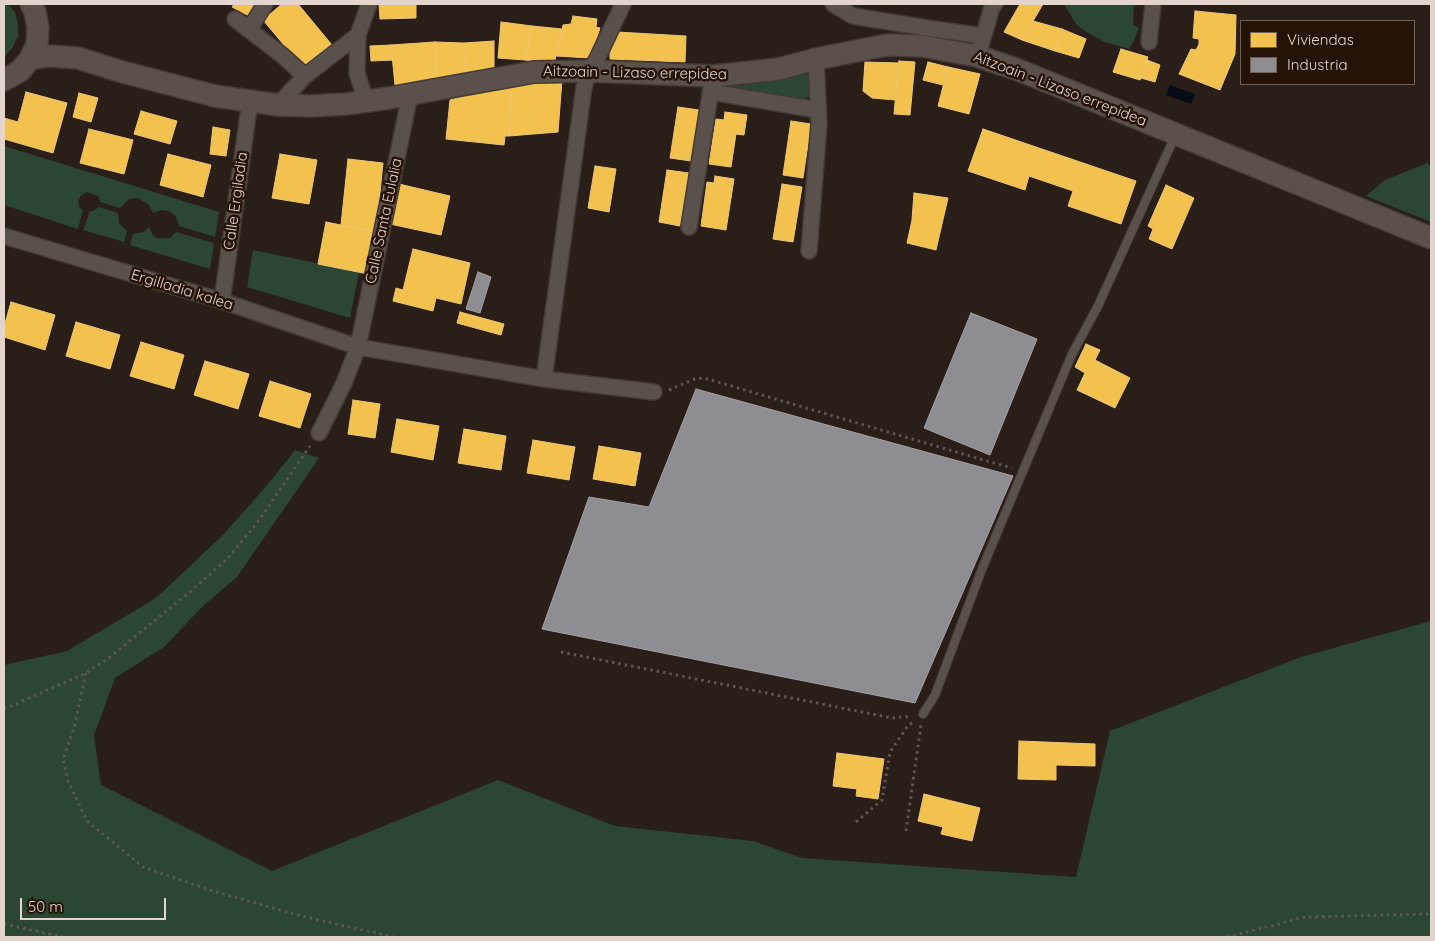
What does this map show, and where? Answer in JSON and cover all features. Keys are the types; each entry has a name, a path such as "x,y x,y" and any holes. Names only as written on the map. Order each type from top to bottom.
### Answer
{"street":[{"path":"4,80 20,71 30,59 37,44 38,27 31,4"},
{"path":"250,30 265,4"},
{"path":"366,101 357,73 358,35 369,4"},
{"path":"544,379 584,87 589,71 596,61 623,4"},
{"path":"833,4 853,16 983,36"},
{"path":"977,56 995,4"},
{"path":"1149,42 1152,4"},
{"path":"235,19 305,76"},
{"path":"38,27 52,42 78,58"},
{"path":"278,105 305,76 358,35"},
{"name":"Aitzoain - Lizaso errepidea","path":"78,58 119,72 196,91 278,105 310,106 410,95 534,72 589,71 712,84 816,59 887,45 922,46 977,56 1016,69 1431,238"},
{"path":"30,59 49,56 78,58"},
{"path":"809,251 819,124 816,59"},
{"path":"689,227 712,84 818,110"},
{"name":"Calle Santa Eulalia","path":"358,347 410,95"},
{"name":"Calle Ergiladia","path":"222,301 250,101"},
{"name":"Ergilladia kalea","path":"4,236 222,301 358,347 544,379 654,392"},
{"path":"319,433 344,383 358,347"}],"lane":[{"path":"923,714 934,695 982,569 1072,354 1098,306 1176,134"}],"path":[{"path":"654,392 662,393 695,378 704,378 1004,466 1025,468"},
{"path":"4,709 86,673 110,657 191,591 226,560 257,524 319,433"},
{"path":"561,652 892,718 923,714"},
{"path":"86,673 74,728 63,759 68,781 87,821 143,867 210,890 301,916 394,937"},
{"path":"856,822 882,800 890,752 907,727 923,714"},
{"path":"906,831 923,714"},
{"path":"1228,937 1305,917 1431,914"},
{"path":"4,924 63,937"}],"green space":[{"path":"4,4 8,4 15,12 18,36 13,47 4,58"},
{"path":"1064,4 1134,4 1133,25 1139,28 1129,49 1105,42 1088,33 1076,24"},
{"path":"806,74 809,77 809,96 805,100 728,88 726,85 780,79"},
{"path":"4,146 219,212 215,237 179,226 176,217 169,211 161,210 153,213 149,205 138,198 129,199 120,208 100,202 98,196 87,192 78,200 79,207 83,210 78,229 4,205"},
{"path":"1427,163 1431,166 1431,222 1366,196 1385,180"},
{"path":"99,207 118,213 119,224 127,231 124,242 83,230 90,211"},
{"path":"149,227 156,238 170,238 176,232 214,243 210,269 130,245 133,234 144,232"},
{"path":"253,250 359,272 350,318 247,287"},
{"path":"295,450 319,458 237,577 203,606 164,647 115,678 94,735 101,785 272,871 498,780 615,826 753,841 802,858 1076,877 1110,731 1301,657 1431,621 1431,937 4,937 4,665 67,651 156,598 224,534"}],"shaded area":[{"path":"1170,85 1195,94 1191,104 1166,95"}],"building: Viviendas":[{"path":"234,4 260,4 253,18 232,7"},
{"path":"282,4 298,4 332,45 304,69 263,20"},
{"path":"379,4 416,4 416,18 380,19"},
{"path":"1020,4 1043,4 1022,40 1004,32"},
{"path":"1195,11 1236,15 1235,54 1220,90 1179,74 1191,49 1196,50 1199,44 1199,39 1193,38"},
{"path":"573,16 597,19 596,27 600,28 590,58 556,56 563,25 571,24"},
{"path":"1033,21 1062,29 1055,51 1022,40"},
{"path":"501,22 532,26 525,60 498,58"},
{"path":"532,26 562,29 554,64 525,60"},
{"path":"1062,29 1086,39 1079,58 1055,51"},
{"path":"617,32 686,36 685,62 610,59 610,45"},
{"path":"494,41 494,72 466,78 464,43"},
{"path":"435,42 437,81 395,85 391,45"},
{"path":"435,42 464,43 466,78 437,81"},
{"path":"391,45 393,60 371,61 370,46"},
{"path":"1121,49 1148,57 1140,80 1113,72"},
{"path":"1147,60 1160,65 1155,82 1141,78"},
{"path":"899,61 915,62 910,115 894,114"},
{"path":"865,62 899,63 895,100 872,98 863,91"},
{"path":"928,62 948,67 943,85 923,80"},
{"path":"948,67 980,74 969,114 938,106"},
{"path":"562,80 558,132 509,136 512,83"},
{"path":"512,83 509,136 505,136 504,145 446,139 450,100"},
{"path":"26,92 67,103 53,153 4,139 4,118 18,122"},
{"path":"79,93 98,98 91,122 73,117"},
{"path":"678,107 699,110 691,161 670,158"},
{"path":"141,111 177,121 170,144 134,134"},
{"path":"725,112 747,115 744,135 736,134 731,167 709,164 716,119 724,120"},
{"path":"791,121 811,124 803,178 783,175"},
{"path":"213,127 230,130 226,156 210,154"},
{"path":"89,129 133,140 124,174 80,163"},
{"path":"983,129 1136,181 1121,224 1068,206 1073,191 1029,176 1025,190 968,171"},
{"path":"168,154 211,165 203,197 160,185"},
{"path":"280,154 317,160 309,204 272,198"},
{"path":"348,159 383,163 376,232 341,225"},
{"path":"595,166 616,169 609,212 588,208"},
{"path":"667,170 689,173 680,226 659,222"},
{"path":"715,176 734,179 726,230 701,226 707,182 714,183"},
{"path":"399,184 450,196 441,235 390,224"},
{"path":"782,184 802,187 793,242 773,239"},
{"path":"1166,185 1194,198 1172,249 1149,239 1153,229 1148,226"},
{"path":"914,193 948,198 936,250 907,243 912,220"},
{"path":"326,222 376,232 368,274 318,264"},
{"path":"413,249 470,263 461,304 436,298 433,311 393,301 396,288 403,290"},
{"path":"11,302 55,315 45,350 4,337 4,327"},
{"path":"460,312 504,324 501,335 457,323"},
{"path":"76,322 120,335 110,369 66,356"},
{"path":"141,342 184,355 174,389 130,376"},
{"path":"1086,344 1100,350 1095,360 1130,378 1115,408 1077,390 1085,373 1075,367"},
{"path":"205,361 249,374 238,409 194,395"},
{"path":"270,381 311,394 300,428 259,416"},
{"path":"353,400 380,404 375,438 348,434"},
{"path":"397,419 439,426 433,460 391,452"},
{"path":"464,429 506,436 501,470 458,463"},
{"path":"533,440 575,447 569,480 527,473"},
{"path":"599,446 641,453 635,486 593,479"},
{"path":"1019,741 1095,744 1095,766 1056,765 1056,780 1018,779"},
{"path":"837,753 884,759 878,799 856,796 857,789 833,786"},
{"path":"924,794 980,808 972,841 941,834 943,827 918,821"}],"building: Industria":[{"path":"478,272 491,277 480,313 466,309"},
{"path":"971,313 1037,339 990,455 924,428"},
{"path":"696,389 1013,476 915,703 542,629 589,497 649,507"}]}
